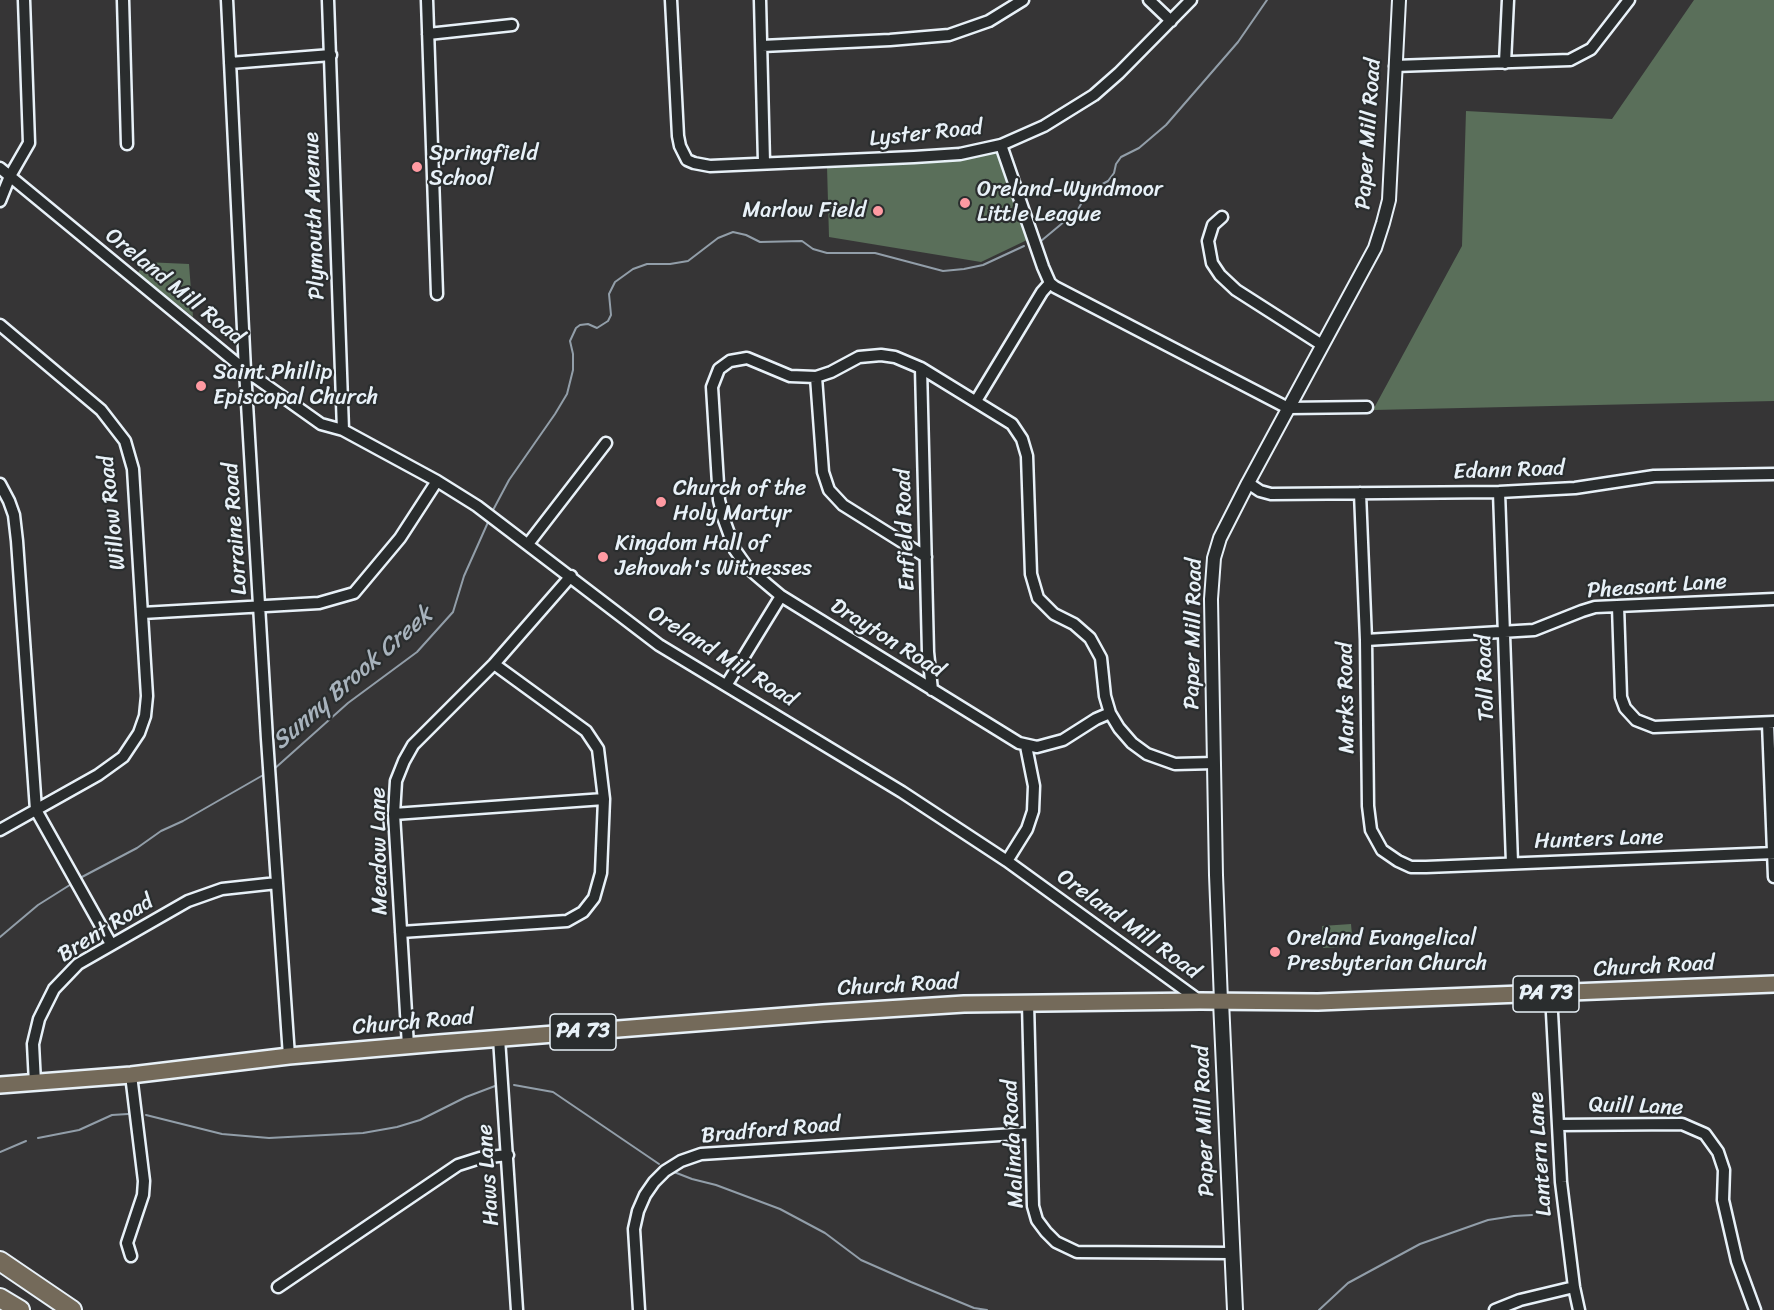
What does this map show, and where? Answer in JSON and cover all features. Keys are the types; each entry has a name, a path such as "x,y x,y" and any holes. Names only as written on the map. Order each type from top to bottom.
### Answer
{"highway":[{"path":"0,1261 72,1310"},
{"path":"0,1272 65,1310"},
{"path":"0,1298 20,1310"},
{"path":"0,1304 20,1310"}],"main road":[{"name":"Church Road","path":"0,1088 289,1056 823,1013 964,1004 1318,1002 1774,984"},
{"name":"Paper Mill Road","path":"1221,1001 1235,1310"}],"street":[{"path":"0,201 10,176 29,143 24,0"},
{"path":"123,0 127,144"},
{"name":"Lorraine Road","path":"227,0 245,370 289,1056"},
{"name":"Plymouth Avenue","path":"328,0 343,430"},
{"path":"427,0 437,294"},
{"name":"Lyster Road","path":"671,0 680,146 687,160 710,166 764,162 914,158 960,154 1000,145 1044,126 1094,95 1191,0"},
{"path":"760,0 764,162"},
{"path":"762,46 949,35 989,21 1023,0"},
{"path":"1149,0 1171,21"},
{"name":"Paper Mill Road","path":"1221,1001 1214,763 1212,571 1220,538 1375,248 1389,200 1399,0"},
{"path":"1505,63 1508,0"},
{"path":"1395,66 1564,62 1591,49 1629,0"},
{"path":"428,34 512,25"},
{"path":"230,63 331,55"},
{"path":"1000,145 1042,267 1050,283 1288,408 1367,407"},
{"name":"Oreland Mill Road","path":"0,168 245,370 321,424 343,430 437,481 491,516 659,645 727,684 902,792 1007,861 1200,1001"},
{"path":"1222,217 1213,225 1208,241 1212,263 1220,275 1236,290 1322,345"},
{"path":"976,401 1042,292 1050,283"},
{"name":"Willow Road","path":"0,325 101,410 125,441 133,468 147,696 145,716 139,733 123,757 98,775 36,810"},
{"path":"926,557 843,505 829,490 823,472 816,377 859,357 874,355 895,357 921,368 1012,424 1028,456 1031,574 1038,598 1046,607 1079,628 1096,648 1101,658 1105,696 1110,713 1126,736 1147,754 1175,764 1214,763"},
{"name":"Drayton Road","path":"816,377 790,376 747,358 730,361 717,373 712,387 719,500 731,541 741,559 781,596 1008,738 1026,746"},
{"name":"Enfield Road","path":"921,368 928,652 932,690"},
{"path":"528,544 606,443"},
{"name":"Edann Road","path":"1248,483 1260,491 1271,494 1499,492 1575,488 1654,476 1774,474"},
{"path":"142,613 319,603 354,593 400,538 437,481"},
{"path":"0,484 12,508 16,533 36,810 111,944"},
{"name":"Toll Road","path":"1499,492 1512,863"},
{"name":"Marks Road","path":"1360,493 1366,640 1368,806 1371,830 1382,850 1398,861 1411,867 1426,867"},
{"name":"Meadow Lane","path":"408,1046 394,814 396,781 413,745 494,664 571,576"},
{"path":"727,684 781,596"},
{"name":"Pheasant Lane","path":"1366,640 1534,630 1595,607 1774,600"},
{"path":"1618,606 1621,697 1625,708 1636,720 1654,727 1771,723 1774,877"},
{"path":"401,932 567,921 583,912 594,898 601,873 604,799 598,749 586,731 494,664"},
{"path":"1007,861 1027,829 1033,812 1034,786 1026,746 1042,746 1063,740 1110,713"},
{"path":"394,814 604,799"},
{"path":"0,830 36,810"},
{"name":"Hunters Lane","path":"1426,867 1774,853"},
{"name":"Brent Road","path":"31,1084 33,1044 39,1020 54,989 78,964 204,894 222,889 277,883"},
{"name":"Lantern Lane","path":"1551,994 1561,1182 1579,1310"},
{"name":"Malinda Road","path":"1028,1003 1033,1206 1037,1220 1056,1242 1077,1252 1232,1253"},
{"name":"Haws Lane","path":"500,1038 517,1310"},
{"path":"131,1075 144,1181 143,1195 127,1243 131,1256"},
{"name":"Quill Lane","path":"1558,1125 1682,1124 1705,1134 1718,1152 1724,1170 1724,1200 1737,1261 1755,1310"},
{"name":"Bradford Road","path":"639,1310 634,1229 638,1211 654,1182 665,1171 681,1161 701,1154 1031,1133"},
{"path":"278,1287 458,1165 480,1158 508,1155"},
{"path":"1495,1310 1520,1300 1574,1287"}],"green space":[{"path":"1694,0 1774,0 1774,401 1373,410 1462,246 1466,111 1612,119"},
{"name":"Marlow Field","path":"998,150 1027,240 981,262 829,237 827,166 912,164"},
{"path":"144,262 189,264 193,317 138,273"},
{"path":"1351,924 1352,935 1338,936 1339,947 1323,948 1322,926"}],"waterway":[{"name":"Sunny Brook Creek","path":"1041,241 1077,211 1088,192 1108,181 1121,157 1139,148 1166,125 1238,42 1267,0"},
{"name":"Sunny Brook Creek","path":"492,512 509,480 567,394 573,370 570,341 576,328 588,324 597,328 608,321 611,315 609,294 615,282 633,269 647,264 688,261 718,238 733,232 760,242 802,241 813,249 827,253 875,253 943,271 983,265 1024,246"},
{"name":"Sunny Brook Creek","path":"273,770 348,703 417,652 453,612 464,576 489,520"},
{"name":"Sunny Brook Creek","path":"80,878 265,774"},
{"name":"Sunny Brook Creek","path":"0,937 38,905 73,883"},
{"path":"514,1085 553,1092 659,1164"},
{"path":"146,1115 222,1134 269,1138 363,1133 420,1120 466,1097 495,1086"},
{"path":"38,1138 79,1130 112,1115 128,1114"},
{"path":"0,1152 26,1141"},
{"path":"674,1172 780,1209 825,1233 861,1260 974,1308 987,1310"},
{"path":"1319,1310 1348,1283 1420,1244 1488,1220 1532,1215"}],"place":[{"name":"Springfield School","path":"417,167"},
{"name":"Oreland-Wyndmoor Little League","path":"965,203"},
{"name":"Marlow Field","path":"878,211"},
{"name":"Saint Phillip Episcopal Church","path":"201,386"},
{"name":"Church of the Holy Martyr","path":"661,502"},
{"name":"Kingdom Hall of Jehovah's Witnesses","path":"603,557"},
{"name":"Oreland Evangelical Presbyterian Church","path":"1275,952"}]}
